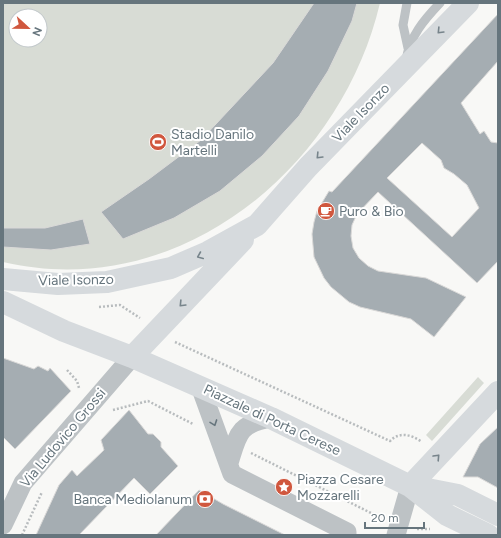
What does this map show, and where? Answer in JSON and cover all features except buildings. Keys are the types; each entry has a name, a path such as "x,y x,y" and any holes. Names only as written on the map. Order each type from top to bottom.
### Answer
{"main road":[{"name":"Viale Isonzo","path":"132,357 257,225 406,58 468,3"},
{"name":"Viale Isonzo","path":"3,279 58,284 107,282 171,268 208,252 257,225"},
{"path":"3,285 89,329 132,357"},
{"path":"3,302 64,331 132,357"},
{"name":"Piazzale di Porta Cerese","path":"132,357 271,418 410,486"},
{"path":"410,486 498,392"},
{"path":"410,486 458,495 498,515"},
{"path":"410,486 447,515 488,535"}],"street":[{"name":"Via Ludovico Grossi","path":"3,525 23,483 132,357"},
{"path":"200,386 227,441 229,463 232,474 347,532 347,535"},
{"path":"227,441 242,429 258,420 271,418"},
{"path":"390,531 410,486"}],"lane":[{"path":"406,58 403,25 407,3"},
{"path":"406,58 424,20 440,3"}],"path":[{"path":"99,307 120,305 143,320"},
{"path":"175,342 390,441 400,435 408,435 424,443"},
{"path":"67,370 77,380 80,387 79,391"},
{"path":"110,411 148,401 375,515 390,531"},
{"path":"22,535 46,486"}],"shaded area":[{"name":"Stadio Danilo Martelli","path":"3,3 380,3 360,63 329,119 290,169 242,210 189,242 130,262 68,269 3,262"},
{"path":"478,377 484,383 432,441 426,435"}],"place":[{"name":"Stadio Danilo Martelli","path":"158,142"},
{"name":"Puro & Bio","path":"326,211"},
{"name":"Piazza Cesare Mozzarelli","path":"284,487"},
{"name":"Banca Mediolanum","path":"205,499"}]}
